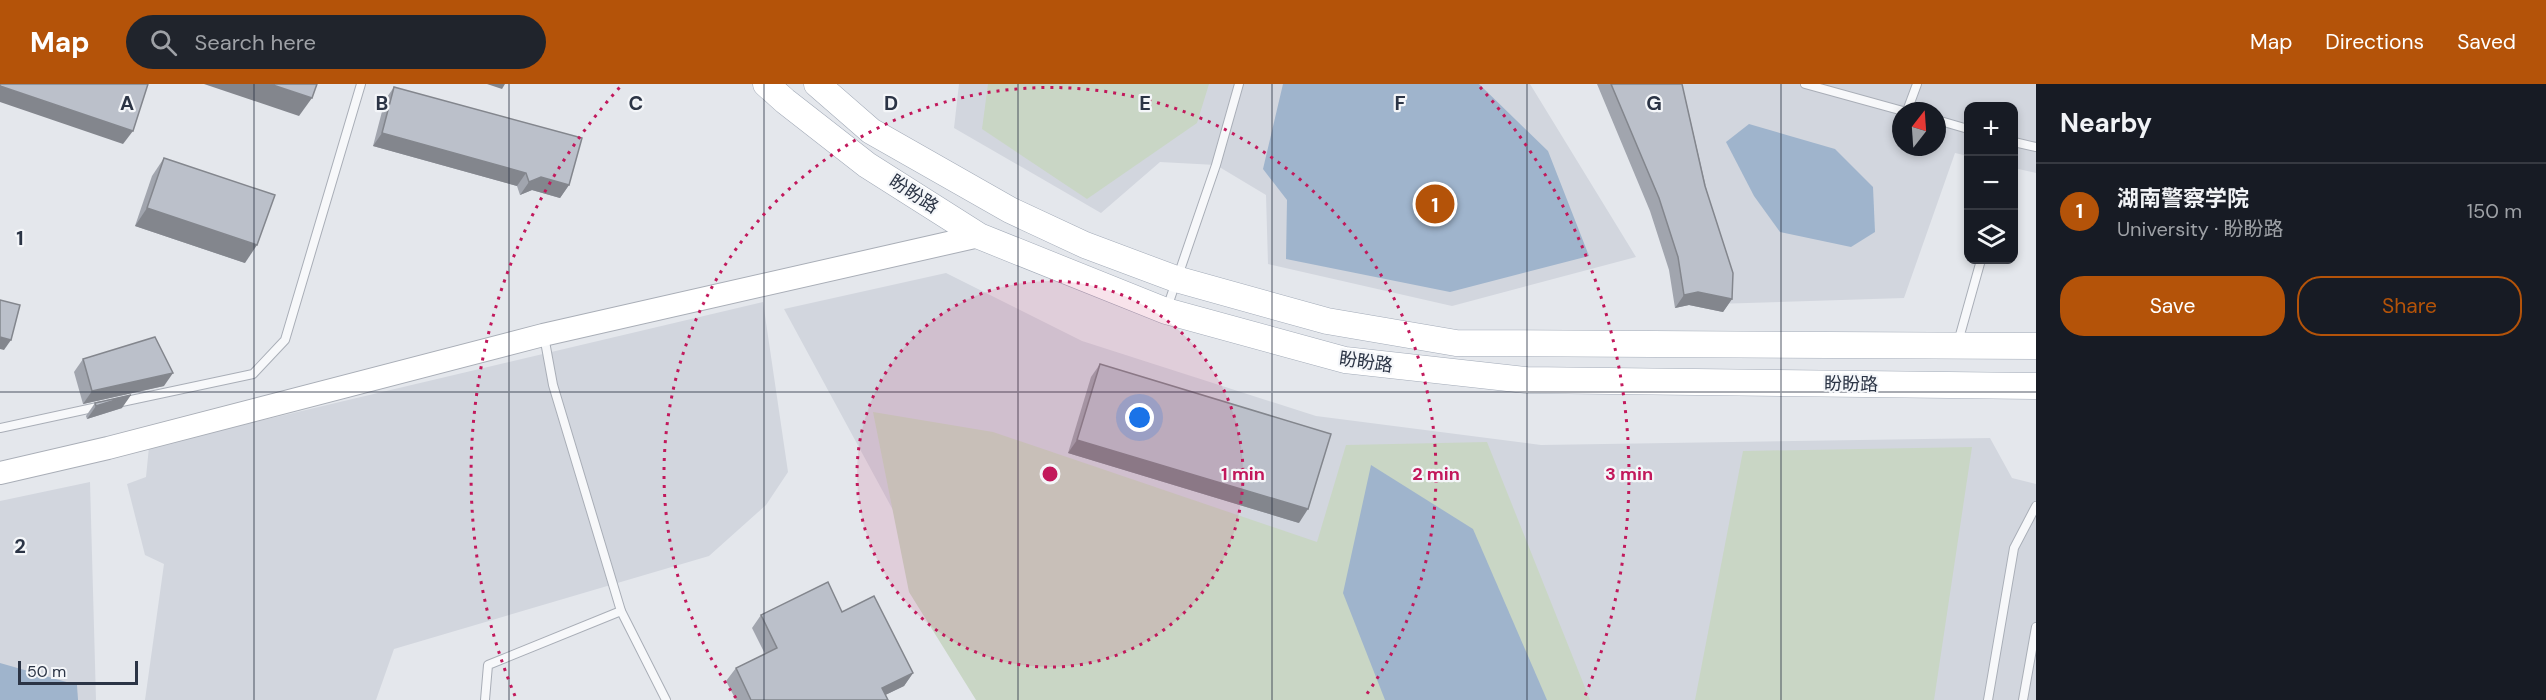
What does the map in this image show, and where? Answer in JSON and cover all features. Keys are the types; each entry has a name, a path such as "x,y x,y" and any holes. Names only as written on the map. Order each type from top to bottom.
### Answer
{"main road":[{"name":"盼盼路","path":"766,84 867,165 979,236 1166,311 1345,360 1526,380 2036,386"},
{"name":"盼盼路","path":"817,84 871,131 1010,210 1085,245 1176,279 1328,321 1456,344 2036,346"},
{"path":"0,472 108,448 543,335 979,236"}],"lane":[{"path":"0,428 253,374 285,340 361,84"},
{"path":"1166,311 1216,165 1239,84"},
{"path":"1805,84 1892,107"},
{"path":"1909,102 1917,84"},
{"path":"1946,123 1964,128"},
{"path":"2018,143 2036,147"},
{"path":"1958,345 1980,264"},
{"path":"543,335 553,385 621,611 666,700"},
{"path":"1988,700 2014,548 2036,506"},
{"path":"485,700 488,665 621,611"},
{"path":"2023,700 2036,627"}],"shaded area":[{"path":"959,84 1530,84 1636,257 1452,306 1268,264 1266,195 1216,165 1160,162 1101,213 954,128"},
{"path":"1662,84 2036,84 2036,173 2018,169 2018,102 1964,102 1964,155 1955,153 1904,298 1715,304"},
{"path":"946,273 1082,341 1316,416 1541,445 1990,438 2012,478 2036,484 2036,700 996,700 784,309"},
{"path":"763,302 788,472 766,505 709,556 394,649 376,700 145,700 164,564 145,555 127,484 146,477 149,447"},
{"path":"90,482 96,700 0,700 0,501"}],"green space":[{"path":"988,84 1209,84 1197,123 1087,199 982,129"},
{"path":"873,412 993,432 1317,542 1346,445 1487,442 1590,700 976,700 909,592"},
{"path":"1972,447 1934,700 1695,700 1743,451"}],"water":[{"path":"1283,84 1479,84 1548,151 1589,256 1450,292 1286,259 1287,200 1263,169"},
{"path":"1749,124 1835,149 1873,187 1875,232 1851,247 1780,232 1754,196 1726,142"},
{"path":"1371,465 1473,529 1547,700 1385,700 1343,593"},
{"path":"0,663 77,685 78,700 0,700"}],"building":[{"path":"0,84 148,84 133,131 0,86"},
{"path":"270,84 317,84 312,98"},
{"path":"1611,84 1682,84 1705,186 1733,273 1732,299 1698,292 1684,295 1678,257 1659,198"},
{"path":"394,87 582,138 569,185 541,177 529,182 526,173 382,133"},
{"path":"164,158 275,195 257,245 147,208"},
{"path":"0,300 20,305 11,340 0,337"},
{"path":"155,337 173,373 92,391 83,359"},
{"path":"1100,364 1331,434 1308,509 1077,440"},
{"path":"131,395 96,406 95,403"},
{"path":"828,582 842,612 874,596 913,673 882,688 888,700 751,700 736,668 777,648 761,615"}],"place":[{"name":"湖南警察学院","path":"1435,204"}]}
